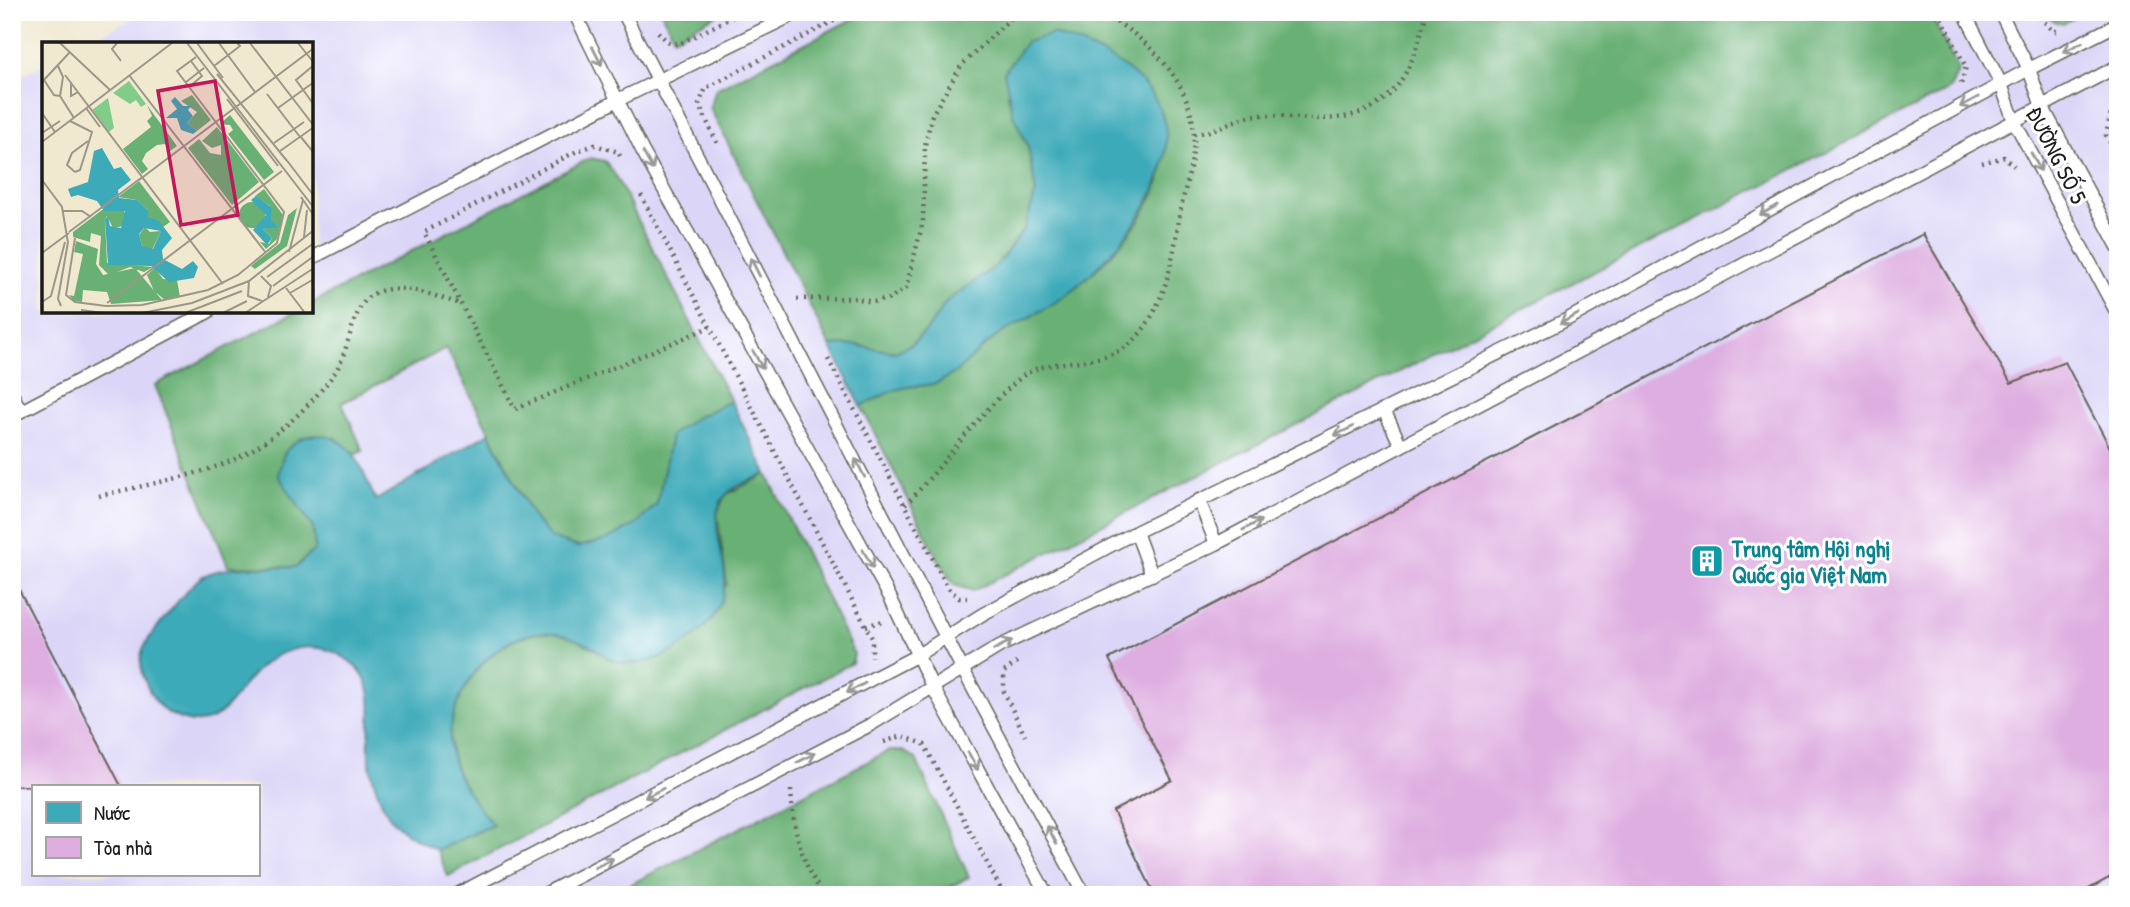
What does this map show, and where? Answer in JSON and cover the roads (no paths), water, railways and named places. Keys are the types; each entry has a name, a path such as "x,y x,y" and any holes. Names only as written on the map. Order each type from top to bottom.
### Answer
{"lane":[{"path":"575,12 620,99 642,149 890,597 932,687 1047,895"},
{"path":"623,12 962,668 1084,895"},
{"path":"313,257 620,99 660,82 799,12"},
{"name":"ĐƯỜNG SỐ 5","path":"1965,12 2001,84 2014,121 2118,315"},
{"name":"ĐƯỜNG SỐ 5","path":"2000,12 2029,69 2041,104 2118,247"},
{"path":"456,895 916,656 983,614 1136,532 1385,412 1568,319 2001,84 2118,24"},
{"path":"543,895 870,725 999,646 1216,544 2014,121 2041,104 2118,66"},
{"path":"12,394 17,413 206,313"},
{"path":"1385,412 1401,446"},
{"path":"1199,500 1216,544"},
{"path":"1136,532 1152,575"}],"water":[{"path":"1053,34 1106,56 1131,72 1151,93 1163,119 1166,146 1160,174 1148,202 1112,252 1063,297 999,335 945,379 932,384 894,390 861,406 830,346 855,345 895,352 912,344 928,329 947,301 996,266 1024,229 1036,192 1028,146 1013,115 1004,72 1026,42"},
{"path":"731,401 767,474 729,492 718,510 717,526 725,578 722,597 713,617 685,644 655,660 632,664 610,659 595,648 573,638 537,633 504,646 477,670 466,685 453,719 450,749 463,785 493,825 437,850 397,826 380,798 369,760 371,705 367,683 352,663 326,649 298,648 273,658 250,678 226,708 209,720 185,720 170,714 151,694 141,666 143,649 197,580 225,569 296,567 315,549 313,528 278,475 284,454 300,439 319,435 339,441 347,447 357,460 376,500 489,433 533,517 551,538 578,547 606,540 635,525 657,504 671,435 695,418"}],"place":[{"name":"Trung tâm Hội nghị Quốc gia Việt Nam","path":"1707,561"}]}
